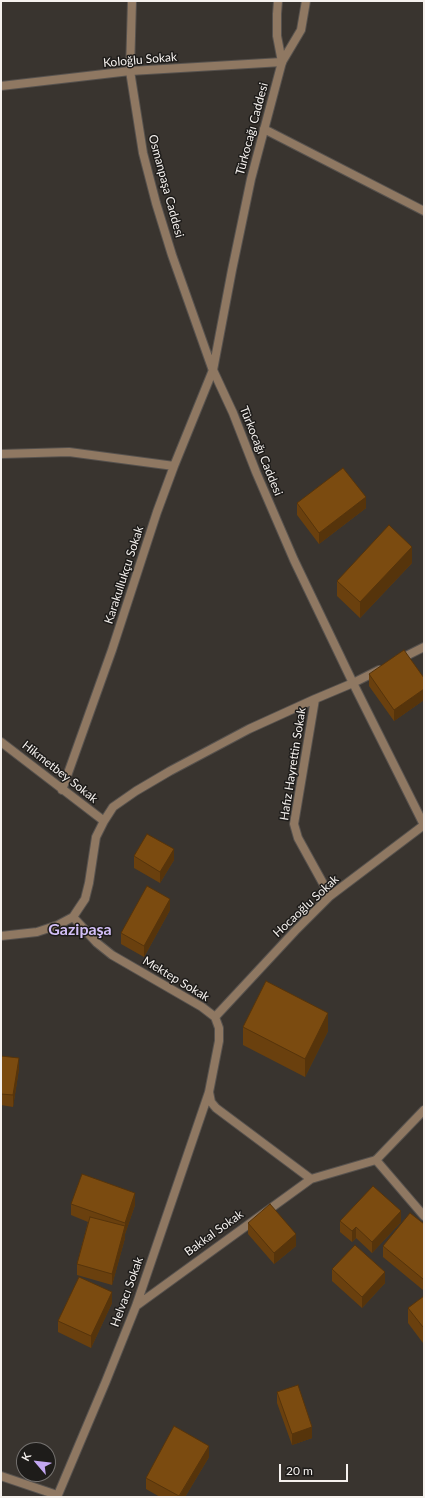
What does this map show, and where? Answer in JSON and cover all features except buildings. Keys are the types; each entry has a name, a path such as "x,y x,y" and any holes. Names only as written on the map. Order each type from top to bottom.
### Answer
{"street":[{"name":"Osmanpaşa Caddesi","path":"132,1 130,71 142,153 172,255 213,370"},
{"path":"278,1 277,36 282,62"},
{"path":"282,62 301,30 306,1"},
{"name":"Koloğlu Sokak","path":"1,86 130,71 282,62"},
{"name":"Türkocağı Caddesi","path":"282,62 246,202 213,370 233,413 256,472 294,560 353,683 424,825"},
{"path":"264,128 424,211"},
{"name":"Karakullukçu Sokak","path":"62,790 112,650 174,466 213,370"},
{"path":"1,454 68,452 174,466"},
{"path":"1,936 37,932 58,925 74,916 84,899 89,883 96,837 113,807 136,791 249,729 353,683 424,647"},
{"name":"Hafız Hayrettin Sokak","path":"315,699 294,824 298,838 330,896"},
{"name":"Hikmetbey Sokak","path":"1,742 104,821"},
{"name":"Hocaoğlu Sokak","path":"215,1017 294,931 330,896 424,825"},
{"name":"Mektep Sokak","path":"74,916 96,943 112,955 202,1007 215,1017 219,1028 219,1041 209,1092"},
{"path":"209,1092 211,1102 216,1108 311,1179"},
{"name":"Helvacı Sokak","path":"59,1496 136,1306 209,1092"},
{"path":"424,1110 376,1160 424,1216"},
{"name":"Bakkal Sokak","path":"136,1306 311,1179 376,1160"},
{"path":"1,1476 59,1496"}],"district":[{"name":"Gazipaşa","path":"80,930"}]}
